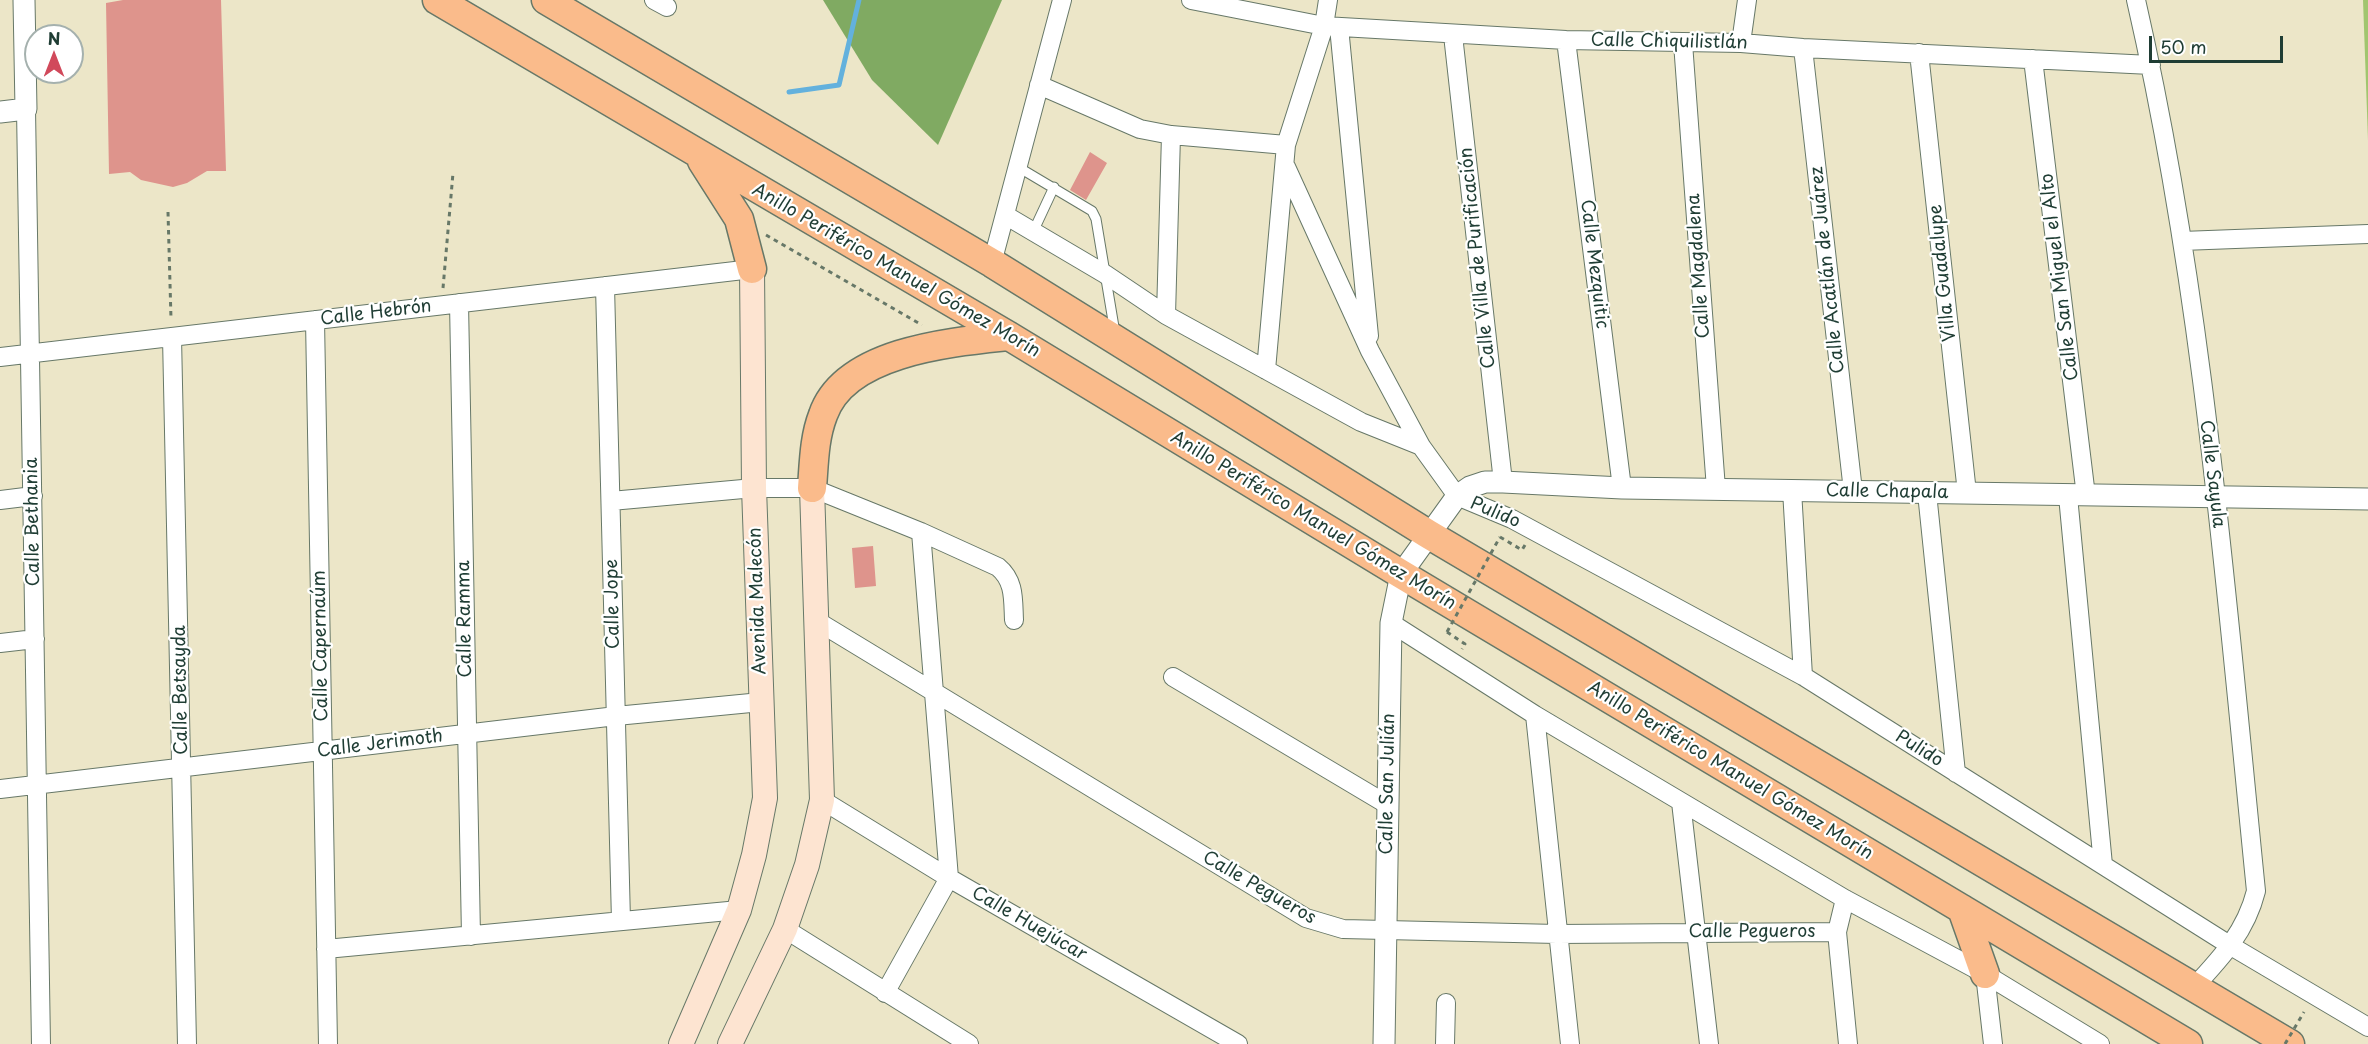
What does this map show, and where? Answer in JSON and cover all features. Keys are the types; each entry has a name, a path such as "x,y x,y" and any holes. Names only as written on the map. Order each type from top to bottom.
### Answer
{"highway":[{"name":"Anillo Periférico Manuel Gómez Morín","path":"437,0 699,157 1009,336 1401,574 2188,1044"},
{"path":"546,0 992,263 1428,534 2290,1044"},
{"name":"Avenida Malecón","path":"699,157 739,219 752,269"},
{"path":"812,488 815,444 823,413 841,387 868,366 899,355 953,342 1009,336"},
{"path":"1962,909 1985,974"}],"main road":[{"name":"Avenida Malecón","path":"681,1044 739,910 765,798 754,488 752,269"},
{"path":"730,1044 785,929 807,865 822,800 812,488"}],"street":[{"name":"Calle Bethania","path":"24,0 41,1044"},
{"path":"992,263 1062,0"},
{"name":"Calle Chiquilistlán","path":"1191,0 1331,27 1566,40 1683,44 1741,43 2151,65"},
{"path":"1328,0 1370,351"},
{"path":"1741,43 1747,0"},
{"name":"Calle Sayula","path":"2136,0 2151,65 2182,241 2216,498 2256,891 2251,914 2232,946 2194,987"},
{"path":"1266,370 1287,168 1287,145 1331,27"},
{"name":"Calle Villa de Purificación","path":"1453,35 1503,482"},
{"name":"Calle Mezquitic","path":"1566,40 1622,488"},
{"name":"Calle Magdalena","path":"1683,44 1716,489"},
{"name":"Calle Acatlán de Juárez","path":"1803,48 1853,491"},
{"name":"Villa Guadalupe","path":"1919,53 1967,494"},
{"name":"Calle San Miguel el Alto","path":"2033,59 2077,496 2103,865"},
{"path":"1040,84 1140,129 1171,135 1287,145"},
{"path":"0,112 26,109"},
{"path":"1166,315 1171,135"},
{"path":"1287,168 1370,351 1421,446 1456,496"},
{"path":"1005,215 1105,273 1166,315 1361,422 1421,446"},
{"path":"2182,241 2368,234"},
{"name":"Calle Hebrón","path":"0,357 752,269"},
{"name":"Calle Jope","path":"605,286 621,921"},
{"name":"Calle Ramma","path":"459,303 471,936"},
{"name":"Calle Capernaúm","path":"315,320 328,1044"},
{"name":"Calle Betsayda","path":"172,337 188,1044"},
{"name":"Calle Chapala","path":"1428,534 1456,496 1470,487 1485,482 1622,488 2368,499"},
{"path":"611,501 754,488 812,488 921,532 998,567 1008,575 1012,588 1014,620"},
{"path":"1792,490 1803,676"},
{"path":"1927,493 1956,772"},
{"path":"0,500 33,496"},
{"name":"Pulido","path":"1456,496 1512,519 1803,676 2232,946 2368,1027"},
{"path":"885,993 949,878 936,693 921,532"},
{"name":"Calle San Julián","path":"1384,1044 1391,623 1401,574 1428,534"},
{"name":"Calle Pegueros","path":"817,621 1306,918 1343,929 1557,934 1837,932"},
{"path":"1391,623 1535,715 1681,802 1845,899 1985,974 2100,1044"},
{"path":"0,643 35,639"},
{"path":"1173,676 1388,805"},
{"name":"Calle Jerimoth","path":"0,789 467,733 761,702"},
{"path":"1535,715 1570,1044"},
{"name":"Calle Huejúcar","path":"822,800 949,878 1238,1044"},
{"path":"1681,802 1698,932 1709,1044"},
{"path":"1845,899 1837,932 1848,1044"},
{"path":"326,949 739,910"},
{"path":"785,929 969,1044"},
{"path":"1985,974 1993,1044"},
{"path":"1445,1044 1446,1003"}],"lane":[{"path":"1018,168 1092,211 1096,219 1116,341"},
{"path":"1033,232 1054,187"}],"path":[{"path":"440,306 453,173"},
{"path":"168,212 172,337"},
{"path":"739,219 953,342"},
{"path":"1447,632 1500,537"},
{"path":"2285,1044 2304,1012"}],"green space":[{"path":"823,0 1002,0 938,145 872,80"},
{"path":"2363,0 2368,0 2368,140"}],"building":[{"path":"123,0 221,0 226,171 207,171 187,183 173,187 141,180 130,172 109,174 106,3"},
{"path":"1090,152 1107,163 1086,200 1070,190"},
{"path":"873,546 876,586 855,588 852,548"}],"waterway":[{"path":"789,92 839,85 859,0"}]}
